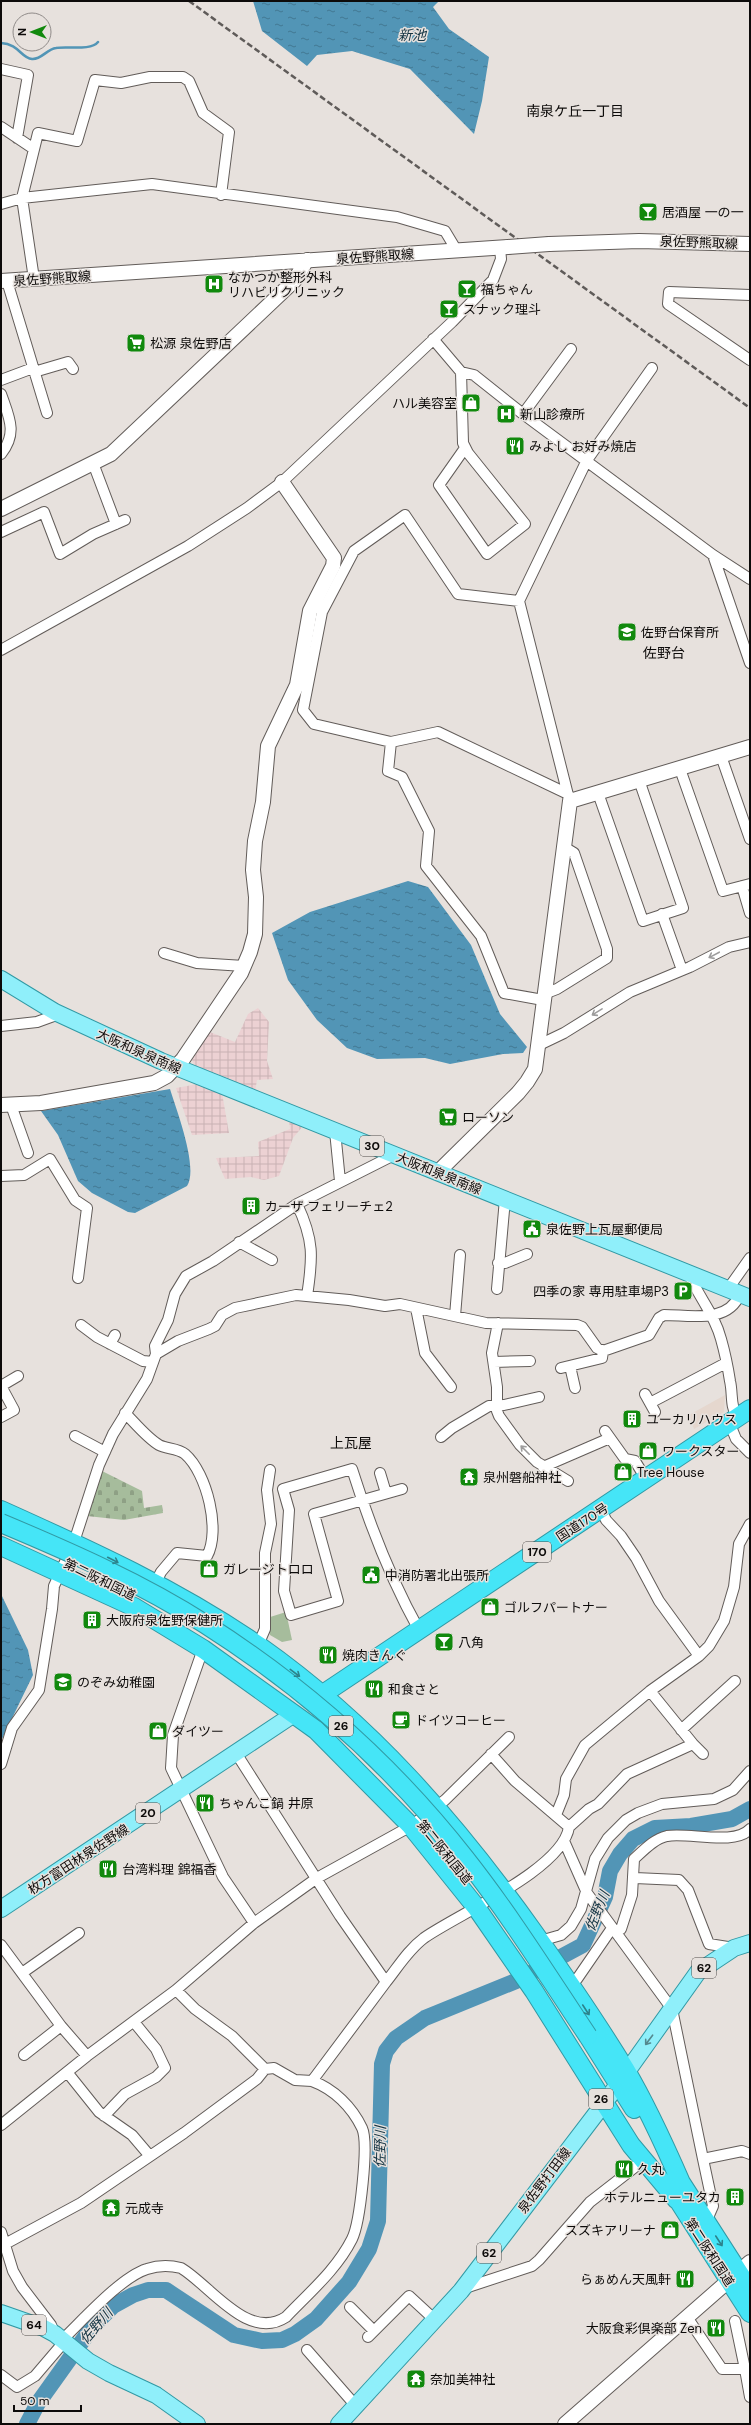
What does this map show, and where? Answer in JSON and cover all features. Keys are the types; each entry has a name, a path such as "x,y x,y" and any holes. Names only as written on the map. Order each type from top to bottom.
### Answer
{"highway":[{"name":"国道170号","path":"294,1714 739,1416"},
{"name":"26","path":"1,1510 74,1542 156,1582 258,1645 323,1694 406,1773 437,1806 504,1891 567,1981 614,2087 631,2145 644,2160 680,2192"},
{"name":"第二阪和国道","path":"1,1523 59,1547 155,1595 204,1623 262,1663 343,1727 389,1771 465,1858 512,1922 583,2039 680,2192 739,2271 742,2317"},
{"name":"第二阪和国道","path":"1,1534 106,1581 197,1632 284,1692 333,1732 430,1830 477,1891 583,2039"},
{"name":"26","path":"1,1546 59,1571 134,1607 203,1649 316,1730 411,1826 476,1907 534,1991 614,2087 655,2124 680,2192"},
{"name":"第二阪和国道","path":"680,2192 706,2222 750,2290"}],"main road":[{"name":"大阪和泉泉南線","path":"1,979 59,1014 176,1067 739,1294"},
{"name":"枚方富田林泉佐野線","path":"1,1909 182,1790 294,1714"},
{"name":"泉佐野打田線","path":"339,2424 462,2290 698,1972 734,1948 750,1943"},
{"name":"64","path":"1,2313 44,2328 60,2338 88,2361 109,2373 156,2395 197,2424"}],"street":[{"path":"1,69 28,75 17,138"},
{"path":"34,279 22,198 38,133 77,141 95,80 121,83 150,77 183,77 189,81 203,113 229,132 221,195"},
{"path":"1,127 34,149"},
{"path":"1,204 22,198 152,184 221,195 397,217 445,231 457,251"},
{"name":"泉佐野熊取線","path":"4,281 549,244 639,241 750,244"},
{"path":"1,650 188,546 247,508 282,482 494,280 504,247"},
{"path":"1,509 111,454 145,424 294,281 307,260"},
{"path":"4,281 47,413"},
{"path":"750,295 669,292 668,304 750,360"},
{"path":"433,339 461,372 474,375 523,414 587,460 713,555 750,580"},
{"path":"523,414 571,349"},
{"path":"1,380 68,362 73,369"},
{"path":"438,1172 528,1082 535,1069 539,1045 543,997 564,846 569,798 520,601 587,460 652,368"},
{"path":"461,372 463,443 465,448 525,524 487,554 438,485 465,448"},
{"path":"1,394 12,428 9,444 1,454"},
{"path":"1,425 12,428"},
{"path":"1,532 44,512 60,554 120,522 92,463"},
{"path":"28,1153 6,1105 41,1103 154,1083 164,1078 176,1067 244,966 255,934 256,898 253,870 254,852 263,802 268,746 297,685 310,611 333,566 334,558 282,482"},
{"path":"520,601 458,594 405,515 354,551 322,612 303,710 314,724 391,742 438,732 569,798 598,793 750,747"},
{"path":"713,555 750,663"},
{"path":"391,742 388,772 402,777 429,831 426,866 481,936 504,993 543,997 607,958 607,949 574,853 564,846"},
{"path":"721,756 750,839"},
{"path":"680,768 723,891 746,885 750,913"},
{"path":"598,793 643,921 683,908 639,780"},
{"path":"662,914 682,970"},
{"path":"539,1045 564,1033 630,992 682,970 728,947 750,942"},
{"path":"164,953 197,963 244,966"},
{"path":"1,1026 37,1022 59,1014"},
{"path":"335,1131 340,1181"},
{"path":"1,1764 12,1728 39,1690 52,1609 54,1586 59,1571 74,1542 105,1452 125,1413 147,1379 154,1358 155,1346 168,1320 180,1284 190,1273 213,1261 297,1204 340,1181 358,1175 394,1155"},
{"path":"1,1176 24,1175 50,1159 67,1190 75,1200 87,1208 78,1278"},
{"path":"497,1289 498,1263 505,1199"},
{"path":"297,1204 311,1238 312,1251 306,1296"},
{"path":"239,1242 272,1260"},
{"path":"455,1316 460,1254"},
{"path":"498,1263 505,1263 527,1254"},
{"path":"81,1325 113,1340 143,1361 154,1358 178,1341 215,1326 222,1315 235,1308 279,1298 306,1296 385,1306 400,1304 455,1316 498,1323 577,1325 582,1326 596,1348 603,1351 649,1335 659,1318 664,1315 718,1315 729,1308 739,1294 750,1258"},
{"path":"689,1274 695,1289 713,1315 726,1363 732,1409 739,1416 736,1439 750,1453"},
{"path":"416,1308 425,1353 451,1387"},
{"path":"498,1323 492,1353 498,1387 497,1406 499,1416 509,1431 543,1467 568,1481"},
{"path":"575,1388 566,1367 602,1358 603,1351"},
{"path":"494,1362 530,1362"},
{"path":"655,1412 647,1398 680,1381 726,1363"},
{"path":"1,1416 14,1410 1,1386 18,1376"},
{"path":"441,1437 452,1428 489,1406 497,1406 539,1396"},
{"path":"125,1413 158,1444 184,1453 204,1482 212,1519 212,1547 208,1556 177,1553 160,1572 156,1582"},
{"path":"543,1467 572,1459 607,1434 625,1459 635,1461 646,1479"},
{"path":"75,1436 105,1452"},
{"path":"402,1489 386,1493 362,1500 314,1514 338,1601 291,1615 284,1591 289,1510 284,1489 352,1469 362,1500 398,1594 419,1630"},
{"path":"258,1645 265,1628 265,1553 271,1524 267,1490 270,1470"},
{"path":"380,1473 386,1493"},
{"path":"601,1509 606,1520 622,1536 636,1558 659,1601 699,1656"},
{"path":"556,1815 564,1795 566,1779 585,1745 650,1691 699,1656 709,1646 724,1621 734,1587 739,1544 750,1524"},
{"path":"203,1649 173,1735 171,1768 174,1778 182,1790 223,1877 254,1923"},
{"path":"682,1730 735,1681"},
{"path":"650,1691 693,1744 704,1754"},
{"path":"1,2125 87,2056 176,1990 254,1923 317,1878 411,1826 437,1806 509,1737"},
{"path":"312,2081 386,1982 410,1952 422,1940 514,1886 549,1858 564,1841 569,1827 589,1809 598,1804 627,1774 693,1744"},
{"path":"236,1753 340,1916 386,1982"},
{"path":"491,1754 516,1781 569,1827"},
{"path":"542,1945 567,1932 578,1915 600,1850 626,1820 638,1812 662,1804 714,1799 733,1790 750,1771"},
{"path":"612,1927 621,1929 626,1915 634,1878 634,1859 650,1844 666,1836 685,1835 715,1839 749,1831"},
{"path":"564,1841 586,1891 672,2009 712,2206 706,2222"},
{"path":"634,1878 679,1880 688,1890 709,1944 734,1948"},
{"path":"567,1981 577,1979 612,1927"},
{"path":"22,1973 79,1934"},
{"path":"2,1948 61,2026 87,2056"},
{"path":"176,1990 195,2009 232,2036 265,2069"},
{"path":"104,2116 125,2094 156,2077 165,2068 156,2049 134,2022"},
{"path":"24,2055 61,2026"},
{"path":"1,2375 17,2387 35,2376 60,2338 123,2284 146,2269 169,2265 181,2268 243,2317 267,2324 277,2323 286,2317 338,2264 353,2237 361,2210 364,2135 351,2111 343,2102 322,2085 312,2081 295,2080 274,2068 265,2069 257,2079 184,2133 149,2155 81,2203 5,2244"},
{"path":"67,2072 99,2112 132,2135 149,2155"},
{"path":"703,2159 747,2152"},
{"path":"462,2290 532,2266 590,2202 644,2160"},
{"path":"1,2232 13,2271 22,2287 60,2338"},
{"path":"565,2424 739,2271"},
{"path":"350,2307 371,2334 409,2296 435,2320"},
{"path":"687,2317 722,2369 745,2369"},
{"path":"742,2317 745,2369 750,2398"},
{"path":"307,2350 356,2406"}],"shaded area":[{"path":"258,1008 269,1022 267,1061 273,1079 257,1080 255,1092 196,1068 192,1060 210,1032 235,1042 248,1014"},
{"path":"198,1084 222,1093 229,1133 192,1135 176,1088"},
{"path":"289,1120 303,1126 293,1138 279,1176 264,1180 251,1177 225,1179 216,1158 259,1156 258,1142 290,1129"},
{"path":"725,1395 724,1412 694,1429 689,1415"}],"green space":[{"path":"100,1470 142,1491 144,1508 162,1505 163,1513 124,1520 87,1516"},
{"path":"286,1612 292,1640 282,1642 270,1635 267,1618"}],"water":[{"name":"新池","path":"253,1 439,1 433,7 449,29 489,57 482,101 474,134 410,69 352,51 317,55 307,66 262,31"},
{"path":"408,881 428,887 471,945 500,1014 527,1047 523,1053 503,1054 450,1064 425,1058 377,1059 347,1048 317,1020 288,980 272,933 310,912"},
{"path":"170,1089 185,1138 190,1166 190,1177 187,1186 135,1213 128,1212 92,1193 78,1181 58,1135 41,1111"},
{"path":"1,1594 28,1650 33,1675 1,1741"}],"waterway":[{"path":"1,43 16,48 28,58 35,59 53,49 85,47 95,45 98,42"},
{"name":"佐野川","path":"27,2424 38,2403 93,2326 113,2306 133,2295 148,2290 166,2290 234,2335 262,2341 282,2340 295,2334 316,2319 349,2282 369,2249 378,2221 382,2064 386,2051 396,2038 425,2018 516,1981 583,1945 605,1897 610,1871 620,1854 633,1839 655,1828 691,1826 732,1819 750,1809"}],"railway":[{"path":"189,1 750,408"}],"place":[{"name":"居酒屋 一の一","path":"648,212"},
{"name":"なかつか整形外科 リハビリクリニック","path":"214,284"},
{"name":"福ちゃん","path":"467,289"},
{"name":"スナック理斗","path":"449,309"},
{"name":"松源 泉佐野店","path":"136,343"},
{"name":"ハル美容室","path":"471,403"},
{"name":"新山診療所","path":"506,414"},
{"name":"みよし お好み焼店","path":"515,446"},
{"name":"佐野台保育所","path":"627,632"},
{"name":"ローソン","path":"448,1117"},
{"name":"カーザ フェリーチェ2","path":"251,1206"},
{"name":"泉佐野上瓦屋郵便局","path":"532,1229"},
{"name":"四季の家 専用駐車場P3","path":"683,1291"},
{"name":"ユーカリハウス","path":"632,1419"},
{"name":"ワークスター","path":"648,1451"},
{"name":"Tree House","path":"623,1472"},
{"name":"泉州磐船神社","path":"469,1477"},
{"name":"ガレージトロロ","path":"209,1569"},
{"name":"中消防署北出張所","path":"371,1575"},
{"name":"ゴルフパートナー","path":"490,1607"},
{"name":"大阪府泉佐野保健所","path":"92,1620"},
{"name":"八角","path":"444,1642"},
{"name":"焼肉きんぐ","path":"328,1655"},
{"name":"のぞみ幼稚園","path":"63,1682"},
{"name":"和食さと","path":"374,1689"},
{"name":"ドイツコーヒー","path":"401,1720"},
{"name":"ダイツー","path":"158,1731"},
{"name":"ちゃんこ鍋 井原","path":"205,1803"},
{"name":"台湾料理 錦福香","path":"108,1869"},
{"name":"久丸","path":"624,2169"},
{"name":"ホテルニューユタカ","path":"735,2197"},
{"name":"元成寺","path":"111,2208"},
{"name":"スズキアリーナ","path":"670,2230"},
{"name":"らぁめん天風軒","path":"685,2279"},
{"name":"大阪食彩倶楽部 Zen","path":"716,2328"},
{"name":"奈加美神社","path":"416,2379"}],"district":[{"name":"南泉ケ丘一丁目","path":"575,111"},
{"name":"佐野台","path":"664,653"},
{"name":"上瓦屋","path":"351,1443"}]}
